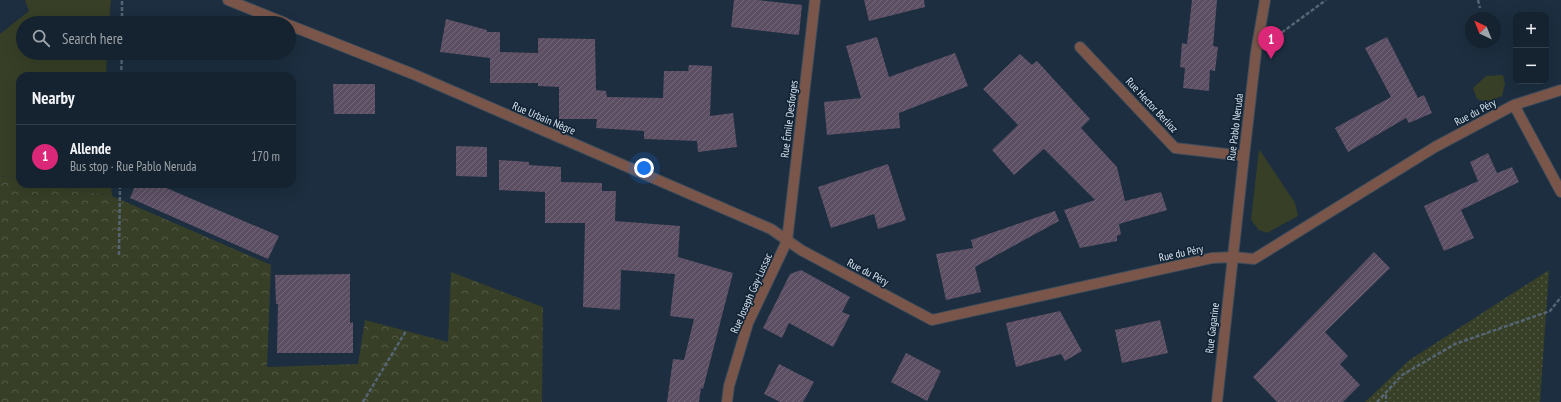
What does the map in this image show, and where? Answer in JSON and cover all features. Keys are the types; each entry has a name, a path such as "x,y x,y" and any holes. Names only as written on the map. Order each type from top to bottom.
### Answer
{"street":[{"path":"228,0 268,16"},
{"name":"Rue Émile Desforges","path":"787,241 815,0"},
{"name":"Rue Pablo Neruda","path":"1233,257 1256,52 1265,0"},
{"name":"Rue Urbain Nègre","path":"296,28 413,74 764,226 787,241"},
{"name":"Rue Hector Berlioz","path":"1080,47 1175,148 1244,156"},
{"name":"Rue du Péry","path":"787,241 932,320 1212,258 1233,257 1254,259 1435,147 1514,105 1561,90"},
{"path":"1514,105 1561,192"},
{"name":"Rue Joseph Gay-Lussac","path":"727,402 729,386 748,323 787,241"},
{"name":"Rue Gagarine","path":"1217,402 1233,257"}],"path":[{"path":"122,0 122,16"},
{"path":"1256,52 1326,0"},
{"path":"1478,0 1480,8"},
{"path":"121,72 122,60"},
{"path":"119,255 120,188"},
{"path":"1377,402 1402,375 1455,344 1550,311 1561,297"},
{"path":"363,402 406,331"},
{"path":"1386,394 1386,402"}],"green space":[{"path":"25,0 111,0 110,16 23,16 29,11"},
{"path":"16,21 16,60 107,60 106,72 16,72 16,178 0,176 0,34"},
{"path":"1503,75 1505,84 1502,96 1486,102 1477,99 1473,88 1486,76"},
{"path":"1259,149 1295,203 1298,216 1267,233 1259,230 1251,220"},
{"path":"0,176 16,178 16,188 67,188 112,196 271,265 267,367 358,364 365,320 448,342 451,272 543,307 542,402 0,402"},
{"path":"67,188 111,188 112,196"},
{"path":"1549,270 1540,402 1365,402 1408,361"}],"building":[{"path":"734,0 758,0 802,5 799,35 731,27"},
{"path":"864,0 924,0 925,7 869,21"},
{"path":"1192,0 1217,0 1213,46 1218,47 1215,71 1210,70 1209,91 1183,88 1185,68 1180,67 1182,43 1187,44"},
{"path":"446,19 487,30 487,32 500,32 500,52 538,53 538,38 595,39 596,90 606,91 607,97 663,98 664,71 688,71 689,65 712,66 710,116 733,113 737,147 698,152 697,141 644,139 644,131 596,128 597,119 559,119 559,87 538,86 538,83 490,83 490,58 440,52"},
{"path":"877,37 889,77 955,53 968,86 899,113 900,128 827,135 824,102 861,98 846,46"},
{"path":"1387,37 1418,98 1424,95 1432,113 1409,123 1406,118 1348,152 1335,128 1391,97 1365,48"},
{"path":"1020,54 1032,65 1037,61 1090,119 1081,128 1117,167 1125,201 1161,192 1167,210 1119,224 1121,234 1117,236 1117,241 1080,248 1064,210 1095,200 1044,149 1014,175 992,150 1018,125 983,89"},
{"path":"333,84 375,84 375,114 334,114"},
{"path":"456,146 487,147 487,177 456,176"},
{"path":"1488,153 1497,173 1512,167 1519,182 1461,210 1474,238 1444,251 1424,206 1478,181 1470,162"},
{"path":"499,160 529,162 529,165 561,167 561,182 602,183 602,191 616,191 615,221 680,226 678,257 733,273 703,389 701,388 699,402 667,402 673,359 684,360 694,319 670,316 675,274 621,270 620,310 583,307 585,223 545,223 545,192 499,190"},
{"path":"888,164 906,220 878,229 874,214 831,228 818,187"},
{"path":"134,188 166,188 279,236 268,259 130,198"},
{"path":"1055,211 1059,221 975,267 981,292 946,300 936,254 973,248 971,240"},
{"path":"1374,252 1390,268 1325,332 1348,356 1340,364 1360,385 1343,402 1277,402 1253,377"},
{"path":"801,270 850,297 842,312 850,315 833,347 789,323 782,338 763,328 790,274"},
{"path":"350,274 350,323 353,322 353,353 277,353 278,304 276,304 275,275"},
{"path":"1060,311 1082,351 1065,361 1061,354 1016,367 1006,323"},
{"path":"1160,320 1168,353 1122,363 1115,330"},
{"path":"906,353 941,371 927,401 891,382"},
{"path":"779,364 814,382 803,402 780,402 764,394"}],"place":[{"name":"Allende","path":"1271,59"}]}
